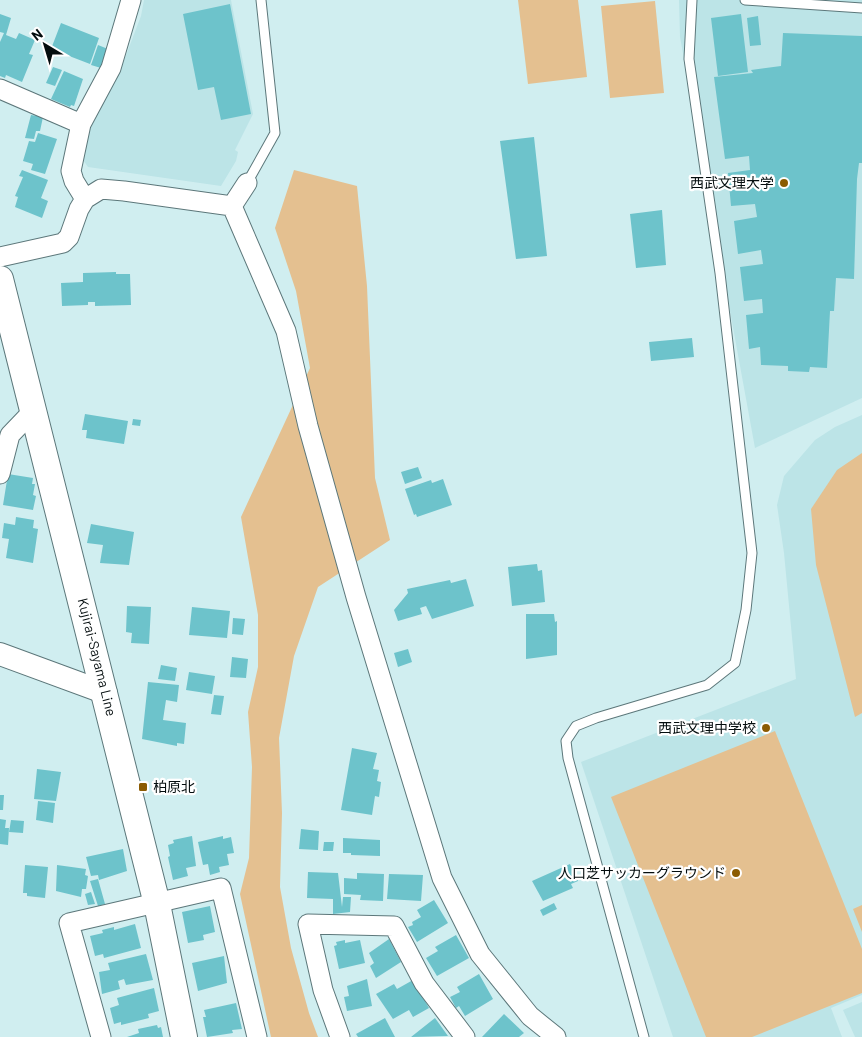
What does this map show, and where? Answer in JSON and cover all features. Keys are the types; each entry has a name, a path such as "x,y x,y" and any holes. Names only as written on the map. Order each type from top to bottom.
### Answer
{"main road":[{"name":"Kujirai-Sayama Line","path":"0,279 158,904 184,1037"}],"street":[{"path":"85,199 70,172 80,124 111,68 131,0"},
{"path":"0,89 80,124"},
{"path":"232,206 247,183"},
{"path":"0,257 63,243 70,236 79,209 85,199 101,190 232,206"},
{"path":"232,206 286,331 308,426 356,597 442,878 480,954 530,1016 556,1037"},
{"path":"0,474 10,435 33,411"},
{"path":"0,654 106,693"},
{"path":"101,1037 70,923 221,888 257,1037"},
{"path":"340,1037 323,990 308,924 394,926 424,983 465,1037"}],"lane":[{"path":"247,183 275,133 261,0"},
{"path":"644,1037 568,758 566,741 576,726 596,718 707,685 735,663 746,610 752,553 720,273 689,60 692,0"},
{"path":"745,0 862,8"}],"shaded area":[{"path":"144,0 231,0 253,114 235,150 238,152 236,161 221,186 88,167 81,157 83,142 123,63 141,16"},
{"path":"518,0 578,0 587,77 528,84"},
{"name":"西武文理大学","path":"679,0 862,0 862,398 755,448 680,37"},
{"path":"655,1 664,93 610,98 601,6"},
{"path":"294,170 357,186 367,286 375,478 390,540 318,587 294,656 279,738 282,813 280,887 291,948 309,1013 318,1037 271,1037 240,894 249,858 252,767 248,712 258,667 258,615 241,517 310,368 296,291 275,228"},
{"name":"西武文理中学校","path":"862,415 862,995 831,1008 842,1037 673,1037 581,762 796,679 784,553 777,505 784,476 815,440 835,427"},
{"path":"862,453 862,713 855,717 816,565 811,509 837,470"},
{"name":"人口芝サッカーグラウンド","path":"775,731 862,949 862,993 752,1037 706,1037 611,797"},
{"path":"862,905 862,932 853,909"},
{"path":"862,1002 862,1037 855,1037 843,1010"}],"building":[{"path":"230,4 251,114 221,120 214,87 198,90 183,14"},
{"path":"0,14 11,18 6,35 16,39 19,33 35,40 29,54 33,55 22,82 6,75 5,78 0,76 0,42 4,33 0,32"},
{"path":"741,14 748,72 718,76 711,18"},
{"path":"758,16 761,45 750,46 747,18"},
{"path":"61,23 99,38 90,64 51,49"},
{"path":"783,33 862,36 862,163 859,163 857,179 854,279 836,278 834,311 830,311 827,368 810,367 809,372 788,371 788,366 761,365 760,347 749,349 746,315 763,313 762,299 744,301 740,267 763,264 761,250 738,254 734,221 757,217 755,204 731,206 728,173 750,170 749,156 725,159 714,77 753,73 751,70 781,66"},
{"path":"98,45 108,49 101,68 91,65"},
{"path":"53,67 62,70 55,86 46,83"},
{"path":"64,71 83,79 74,106 71,105 70,107 51,99"},
{"path":"31,115 43,117 40,131 36,131 34,139 25,138"},
{"path":"38,133 57,139 45,174 31,170 33,164 23,161 29,141 35,142"},
{"path":"534,137 547,256 516,259 500,141"},
{"path":"22,170 48,180 41,198 48,201 42,218 15,207 18,197 15,196 23,177 19,176"},
{"path":"662,210 666,265 636,268 630,214"},
{"path":"116,272 116,274 130,274 131,305 95,306 95,302 88,302 88,305 62,306 61,283 83,282 83,273"},
{"path":"692,338 694,357 651,361 649,342"},
{"path":"85,414 128,421 124,444 86,438 87,430 82,430"},
{"path":"133,419 141,420 140,426 132,425"},
{"path":"418,467 422,478 405,484 401,472"},
{"path":"8,474 33,478 32,484 35,484 33,495 36,496 33,510 3,505"},
{"path":"443,479 452,505 417,517 416,514 414,515 405,489 431,480 432,483"},
{"path":"16,517 34,520 33,528 38,529 33,563 6,558 9,539 2,538 4,523 15,525"},
{"path":"91,524 134,532 129,565 100,563 103,545 87,543"},
{"path":"537,564 538,571 542,570 545,602 512,606 508,567"},
{"path":"466,579 474,606 432,619 426,606 420,608 422,614 398,621 394,610 408,593 407,589 450,580 451,583"},
{"path":"127,606 151,607 149,644 131,643 132,633 126,632"},
{"path":"192,607 230,611 227,638 189,635"},
{"path":"526,614 554,614 555,622 557,621 557,655 526,659"},
{"path":"233,618 245,619 243,635 232,634"},
{"path":"408,649 412,662 398,667 394,653"},
{"path":"232,657 248,659 246,678 230,677"},
{"path":"161,665 177,668 175,681 158,679"},
{"path":"189,672 215,676 212,694 186,690"},
{"path":"148,682 179,685 177,702 166,700 163,720 186,723 184,744 177,743 177,746 142,739"},
{"path":"214,695 224,696 221,715 211,714"},
{"path":"352,748 377,753 373,769 379,770 377,781 381,782 379,797 375,796 372,815 341,810"},
{"path":"37,769 61,772 56,801 34,799"},
{"path":"0,795 4,795 3,810 0,810"},
{"path":"38,801 55,803 53,823 36,820"},
{"path":"0,819 6,820 5,828 9,828 8,845 0,844"},
{"path":"11,820 24,821 23,833 9,832"},
{"path":"301,829 319,831 318,850 299,849"},
{"path":"192,836 196,866 186,868 188,876 173,880 168,857 170,856 168,845 174,843 173,840"},
{"path":"223,836 223,839 231,837 234,853 227,854 229,865 219,867 220,872 210,875 208,864 203,865 198,842"},
{"path":"343,838 380,840 380,856 343,853"},
{"path":"324,842 334,842 333,851 323,851"},
{"path":"123,849 127,871 99,880 98,875 91,876 86,857"},
{"path":"570,864 578,881 571,884 573,888 543,901 532,881"},
{"path":"25,865 48,867 45,898 27,896 27,893 23,893"},
{"path":"57,865 86,869 85,875 88,876 86,889 82,889 81,897 56,891"},
{"path":"308,872 338,873 342,907 343,897 351,897 350,912 333,914 333,899 307,898"},
{"path":"357,873 384,874 383,901 360,900 361,895 344,894 344,878 357,879"},
{"path":"389,874 423,875 421,901 387,899"},
{"path":"98,879 105,904 98,906 90,881"},
{"path":"91,892 95,904 88,905 85,894"},
{"path":"434,900 448,923 417,942 408,927 413,925 412,922 421,917 417,910"},
{"path":"554,903 557,909 543,916 540,910"},
{"path":"210,906 215,932 203,935 204,940 188,943 182,912"},
{"path":"135,924 141,948 104,958 103,954 95,956 90,936 103,933 102,930 114,927 114,930"},
{"path":"456,935 469,958 437,976 426,958 438,951 435,947"},
{"path":"389,939 401,962 376,978 370,966 374,963 369,953"},
{"path":"345,940 345,943 360,940 365,963 339,969 334,946 337,945 336,942"},
{"path":"146,954 153,980 126,985 124,979 118,981 120,989 102,994 99,972 110,970 108,963"},
{"path":"224,956 227,983 198,991 192,963"},
{"path":"479,974 493,999 465,1016 459,1006 456,1008 450,997 460,992 457,987"},
{"path":"367,979 372,1006 347,1011 344,997 349,996 347,986"},
{"path":"413,980 429,1008 413,1017 409,1010 393,1019 376,994 394,984 397,989"},
{"path":"154,988 159,1011 148,1014 149,1018 121,1025 121,1022 114,1024 110,1008 119,1005 117,998"},
{"path":"236,1003 242,1029 232,1030 233,1033 207,1037 203,1017 206,1017 204,1010"},
{"path":"504,1014 524,1033 519,1037 482,1037"},
{"path":"385,1018 395,1037 358,1037 356,1034"},
{"path":"435,1018 448,1036 411,1037"},
{"path":"157,1025 158,1028 161,1027 163,1037 127,1037 139,1033 138,1029"}],"place":[{"name":"西武文理大学","path":"784,183"},
{"name":"西武文理中学校","path":"766,728"},
{"name":"柏原北","path":"143,787"},
{"name":"人口芝サッカーグラウンド","path":"736,873"}]}
